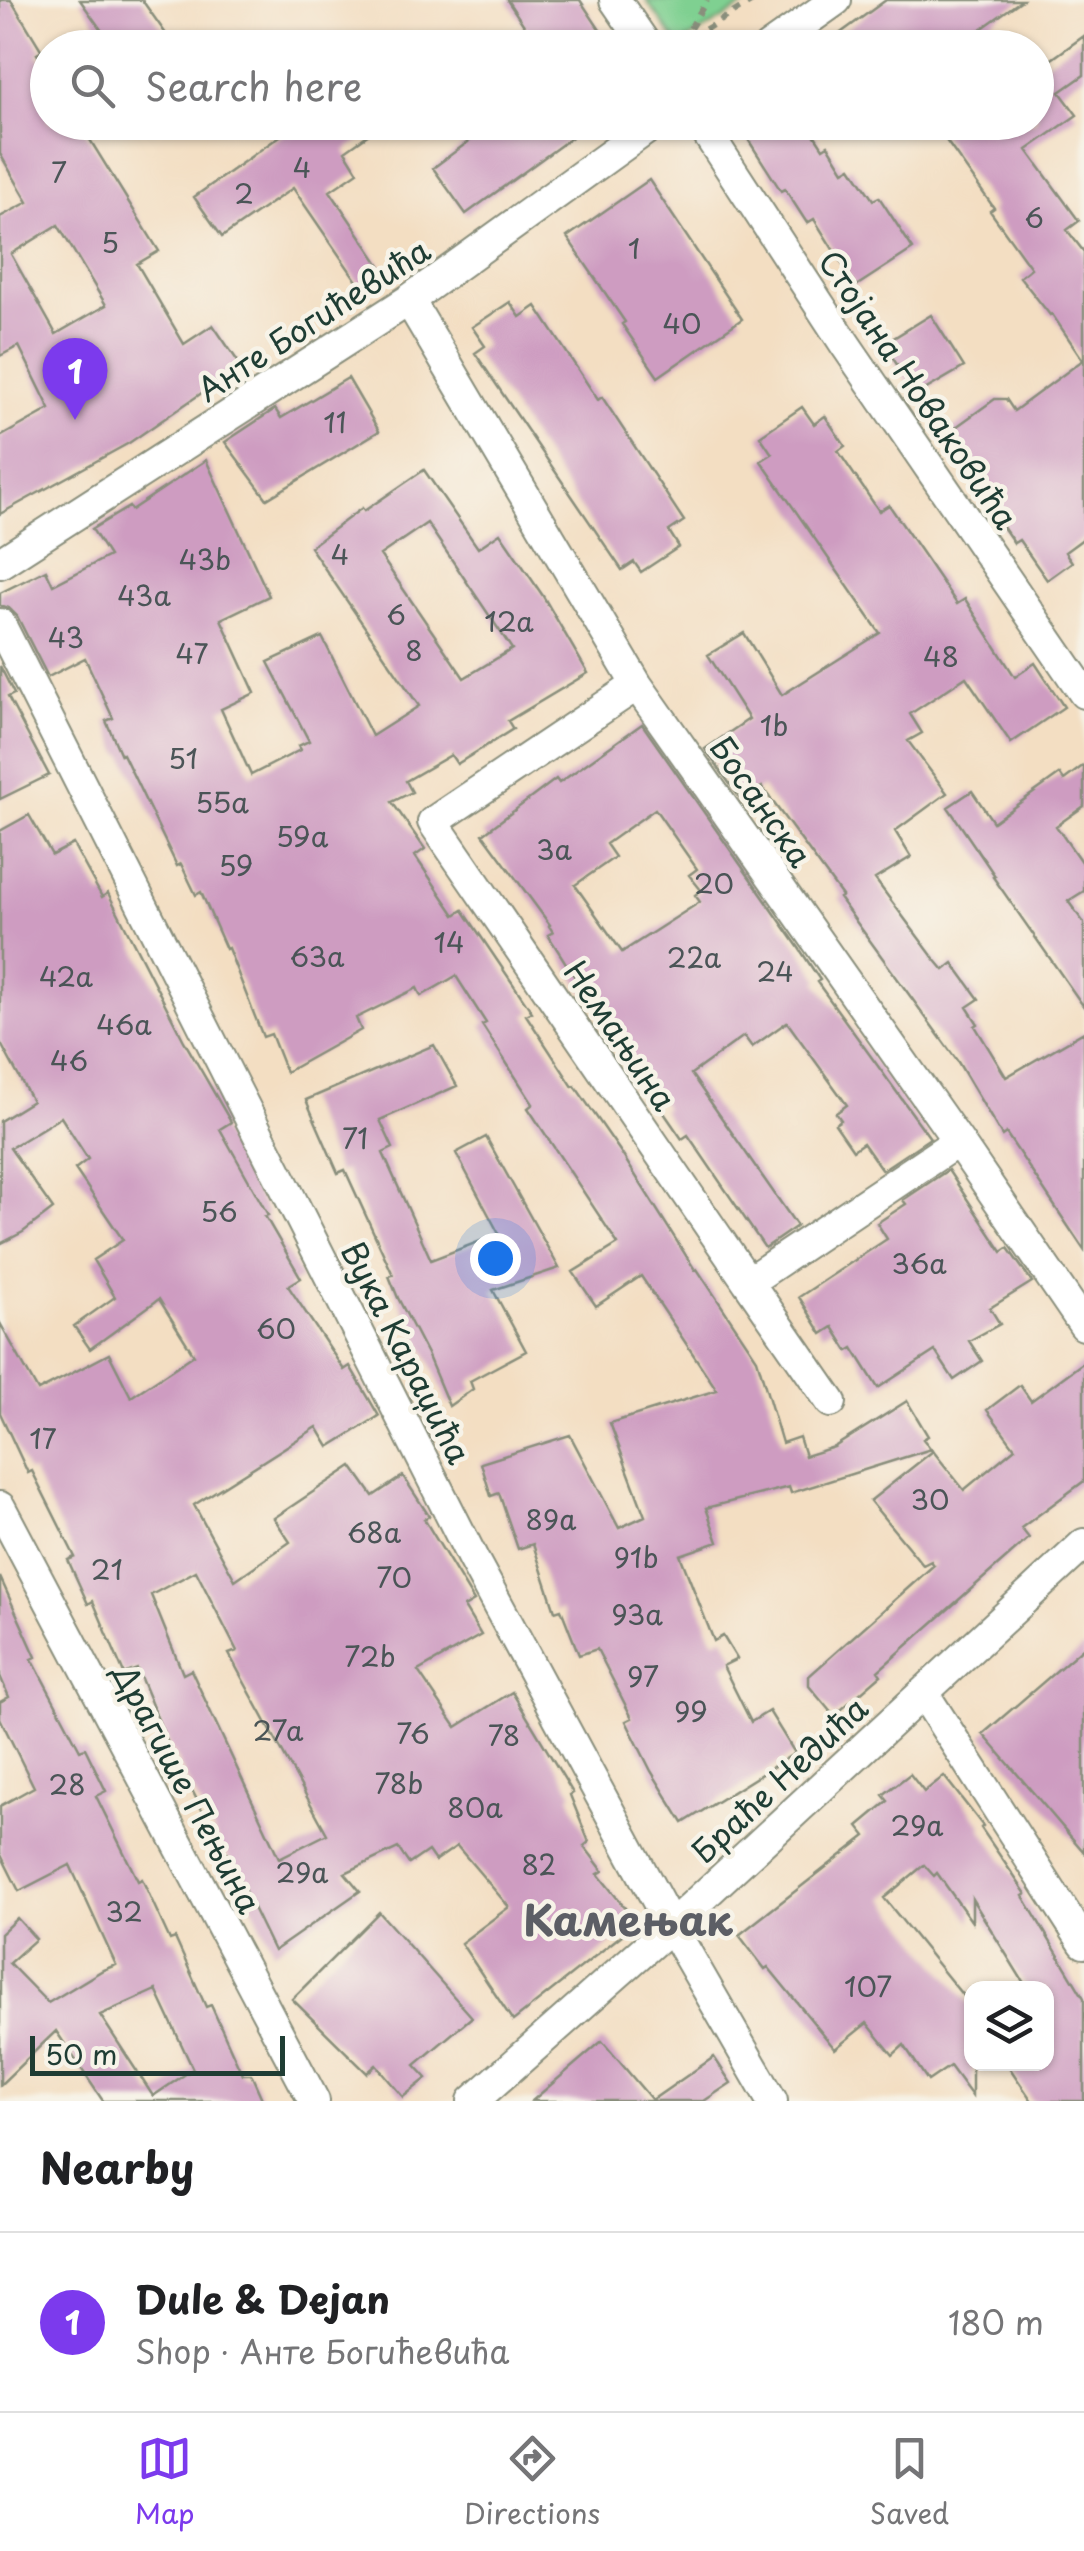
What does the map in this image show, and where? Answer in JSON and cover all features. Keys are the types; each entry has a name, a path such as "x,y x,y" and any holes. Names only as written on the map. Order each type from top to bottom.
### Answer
{"street":[{"path":"615,0 651,30"},
{"path":"794,30 836,0"},
{"name":"Анте Богићевића","path":"0,562 409,300 631,140"},
{"name":"Стојана Новаковића","path":"712,140 856,360 1084,693"},
{"name":"Босанска","path":"409,300 637,685 1084,1325"},
{"name":"Вука Караџића","path":"0,624 473,1559 671,1926 772,2101"},
{"name":"Немањина","path":"637,685 433,822 748,1282"},
{"path":"831,1402 748,1282 958,1141"},
{"name":"Драгише Пењина","path":"0,1507 314,2101"},
{"name":"Браће Недића","path":"473,2101 671,1926 1084,1544"},
{"path":"924,1694 1084,1943"}],"path":[{"path":"680,30 707,0"},
{"path":"695,30 754,0"}],"green space":[{"path":"646,0 754,0 704,30 668,30"}],"building":[{"path":"0,0 11,0 30,31 30,140 90,140 159,251 137,264 184,344 213,325 241,366 129,443 0,514 0,437 50,409 19,346 0,356 0,217 28,202 0,154","holes":["58,225 106,305 56,334 11,254"]},
{"path":"80,0 142,0 163,30 101,30"},
{"path":"507,0 580,0 600,30 527,30"},
{"path":"886,0 1022,0 982,30 845,30"},
{"path":"1084,36 1084,75 1060,92 1077,115 1054,131 1054,57"},
{"path":"275,140 361,140 345,151 358,172 330,191 384,271 361,287 293,188 222,237 194,197"},
{"path":"471,140 568,140 466,214 433,168"},
{"path":"748,140 818,140 823,148 828,145 844,171 851,167 873,200 879,197 913,249 856,286 814,219 807,223 785,189 781,191"},
{"path":"946,140 1041,140 1027,150 1079,221 1067,230 1084,252 1084,538 1065,552 1072,562 1047,580 1019,540 1014,543 942,437 995,399 1006,399 1014,411 1083,360 1052,314 1020,277 1031,268 990,211 994,208"},
{"path":"649,180 742,319 658,377 567,237"},
{"path":"510,302 520,317 536,306 684,521 669,531 679,547 641,572 634,562 622,570 475,353 485,346 472,327"},
{"path":"931,315 964,367 916,395 884,344"},
{"path":"348,378 379,431 267,499 225,442 275,409 281,418"},
{"path":"802,407 814,424 825,416 845,446 838,451 879,511 889,505 957,604 965,599 1015,677 1035,663 1064,707 1011,743 966,677 910,714 922,733 908,741 947,793 895,831 911,857 875,879 944,970 953,963 979,999 967,1007 1006,1077 1084,1032 1084,1250 1006,1133 1002,1136 958,1062 762,787 742,801 705,749 749,719 708,655 744,633 782,695 880,633 761,461 772,454 760,436"},
{"path":"206,460 269,596 221,619 255,693 221,709 251,775 300,750 298,746 309,741 268,662 322,637 372,736 419,706 310,547 362,508 364,511 424,470 478,548 500,533 588,673 508,721 513,729 457,764 451,755 406,781 412,792 392,802 425,849 415,856 455,915 463,910 532,1012 526,1015 573,1087 620,1151 757,1359 782,1443 799,1437 805,1456 834,1447 907,1401 928,1436 923,1439 931,1449 791,1493 789,1487 706,1508 718,1542 680,1555 714,1641 723,1636 737,1659 723,1666 751,1722 769,1711 795,1753 683,1823 626,1721 632,1718 597,1649 579,1655 561,1609 555,1611 533,1544 518,1549 499,1493 491,1496 481,1463 570,1435 619,1528 645,1516 610,1423 717,1390 641,1276 596,1306 573,1272 618,1244 528,1108 533,1104 456,976 421,996 417,988 356,1018 361,1030 286,1072 271,1034 263,1037 201,892 196,895 181,864 177,866 121,755 106,721 113,718 85,658 48,677 17,616 0,605 0,593 46,570 53,585 109,556 92,529 129,507 131,510","holes":["427,523 512,649 464,678 380,555"]},
{"path":"0,666 14,694 8,697 49,775 0,799"},
{"path":"642,724 799,948 820,980 817,982 930,1138 882,1170 863,1143 853,1150 835,1124 841,1120 836,1113 847,1105 787,1022 752,1047 744,1036 691,1074 797,1226 765,1248 688,1135 682,1139 662,1110 665,1108 590,992 586,995 548,935 553,932 550,925 483,834 556,779 559,783","holes":["655,809 697,869 689,875 701,890 695,895 700,902 622,952 575,885 615,857 606,844"]},
{"path":"1084,765 1084,806 1056,826 1084,866 1084,891 1068,901 1084,923 1084,1007 948,807 972,791 993,822 1060,774 1064,780"},
{"path":"29,815 52,855 73,844 102,897 108,893 184,1041 231,1122 220,1129 301,1278 288,1286 344,1370 350,1366 379,1416 329,1447 317,1427 194,1505 235,1580 290,1542 274,1518 352,1466 373,1496 403,1476 474,1601 464,1607 481,1635 418,1671 456,1727 512,1692 573,1793 570,1795 589,1842 584,1846 603,1871 598,1874 637,1923 513,2021 461,1943 509,1907 457,1846 435,1861 428,1851 409,1864 398,1848 345,1873 360,1891 274,1951 166,1739 137,1669 124,1674 93,1601 88,1604 68,1560 75,1557 0,1413 0,1323 38,1391 109,1354 131,1397 194,1355 159,1299 90,1349 74,1326 115,1297 93,1260 123,1240 75,1169 88,1159 61,1117 10,1148 53,1209 0,1244 0,1121 32,1101 0,1042 0,831","holes":["196,1571 237,1651 229,1654 327,1834 279,1858 191,1670 183,1674 151,1595"]},
{"path":"434,1045 457,1086 380,1120 393,1148 383,1153 431,1260 499,1234 456,1153 486,1137 559,1268 493,1290 526,1351 470,1381 473,1389 449,1406 398,1298 389,1276 393,1275 345,1170 338,1173 306,1100"},
{"path":"948,1170 1002,1252 1008,1248 1032,1282 990,1308 1000,1324 969,1341 982,1361 954,1380 935,1351 878,1388 853,1348 848,1351 833,1327 822,1334 799,1297 887,1239 877,1223"},
{"path":"1084,1362 1084,1481 1021,1528 1029,1538 878,1671 881,1675 834,1716 809,1686 809,1676 934,1565 931,1561 923,1565 870,1501 933,1451 964,1490 1015,1448 987,1410 1020,1385 1031,1401"},
{"path":"0,1577 36,1657 32,1659 106,1791 96,1796 138,1881 142,1879 170,1940 175,1938 242,2074 251,2074 263,2101 103,2101 56,2031 0,2085 0,1934 17,1918 36,1939 9,1963 48,2003 116,1965 70,1865 19,1891 0,1853 0,1806 34,1787 0,1718 0,1702 9,1697 0,1676","holes":["156,1990 193,2069 153,2096 100,2015"]},
{"path":"1084,1647 1084,1852 983,1734"},
{"path":"910,1774 924,1792 944,1776 983,1826 1084,1998 1084,2101 1032,2101 1012,2071 1054,2071 1054,1981 1023,1981 972,1899 972,1922 937,1873 934,1876 924,1865 884,1898 964,1997 964,2071 972,2071 972,2096 950,2066 928,2081 904,2045 893,2055 867,2023 835,2049 739,1935 866,1836 858,1826 888,1801 883,1795"},
{"path":"379,1912 472,2017 415,2065 427,2078 403,2097 376,2065 367,2073 292,1999"},
{"path":"602,2041 652,2100 714,2057 731,2083 704,2101 532,2101"}],"place":[{"name":"Dule & Dejan","path":"75,420"}],"district":[{"name":"Камењак","path":"628,1918"}]}
